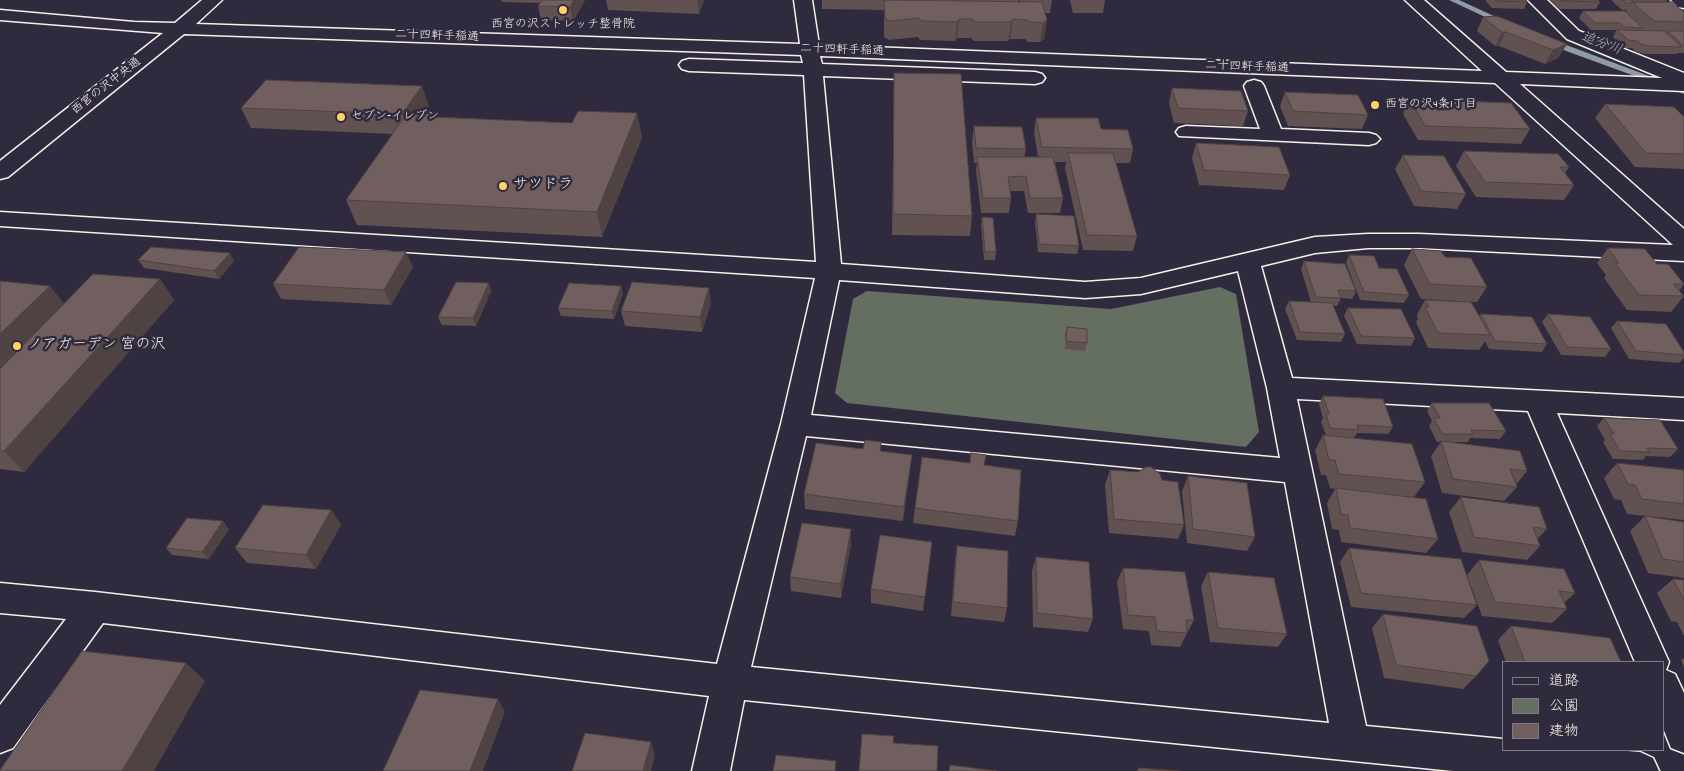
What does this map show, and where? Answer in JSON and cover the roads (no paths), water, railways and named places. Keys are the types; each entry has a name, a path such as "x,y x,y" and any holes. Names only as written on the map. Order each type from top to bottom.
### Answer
{"street":[{"name":"西宮の沢中央通","path":"0,172 164,42 213,0"},
{"path":"711,771 730,682 795,424 829,271 811,60 803,0"},
{"path":"1414,0 1684,242"},
{"path":"1537,0 1573,35 1684,80"},
{"path":"1680,0 1684,3"},
{"name":"二十四軒手稲通","path":"0,15 134,27 180,27 811,60 1684,85"},
{"name":"二十四軒手稲通","path":"0,31 116,41 627,62"},
{"name":"二十四軒手稲通","path":"675,64 811,60 1057,79"},
{"path":"1254,86 1273,135"},
{"path":"1402,92 1678,102"},
{"path":"1186,132 1369,139"},
{"path":"0,220 829,271 1085,290 1141,286 1315,245 1419,241 1684,253"},
{"path":"1247,260 1281,388 1351,744"},
{"path":"1281,388 1684,409"},
{"path":"1538,402 1652,661"},
{"path":"795,424 1299,472"},
{"path":"0,598 95,607 730,682 1351,744 1535,765 1640,771"},
{"path":"0,735 95,607"},
{"path":"1664,688 1684,735"}],"waterway":[{"name":"追分川","path":"1453,0 1503,22"},
{"name":"追分川","path":"1550,42 1684,92"}],"place":[{"name":"西宮の沢ストレッチ整骨院","path":"563,10"},
{"name":"西宮の沢4条1丁目","path":"1375,105"},
{"name":"セブン-イレブン","path":"341,117"},
{"name":"サツドラ","path":"503,186"},
{"name":"ノアガーデン 宮の沢","path":"17,346"}]}
